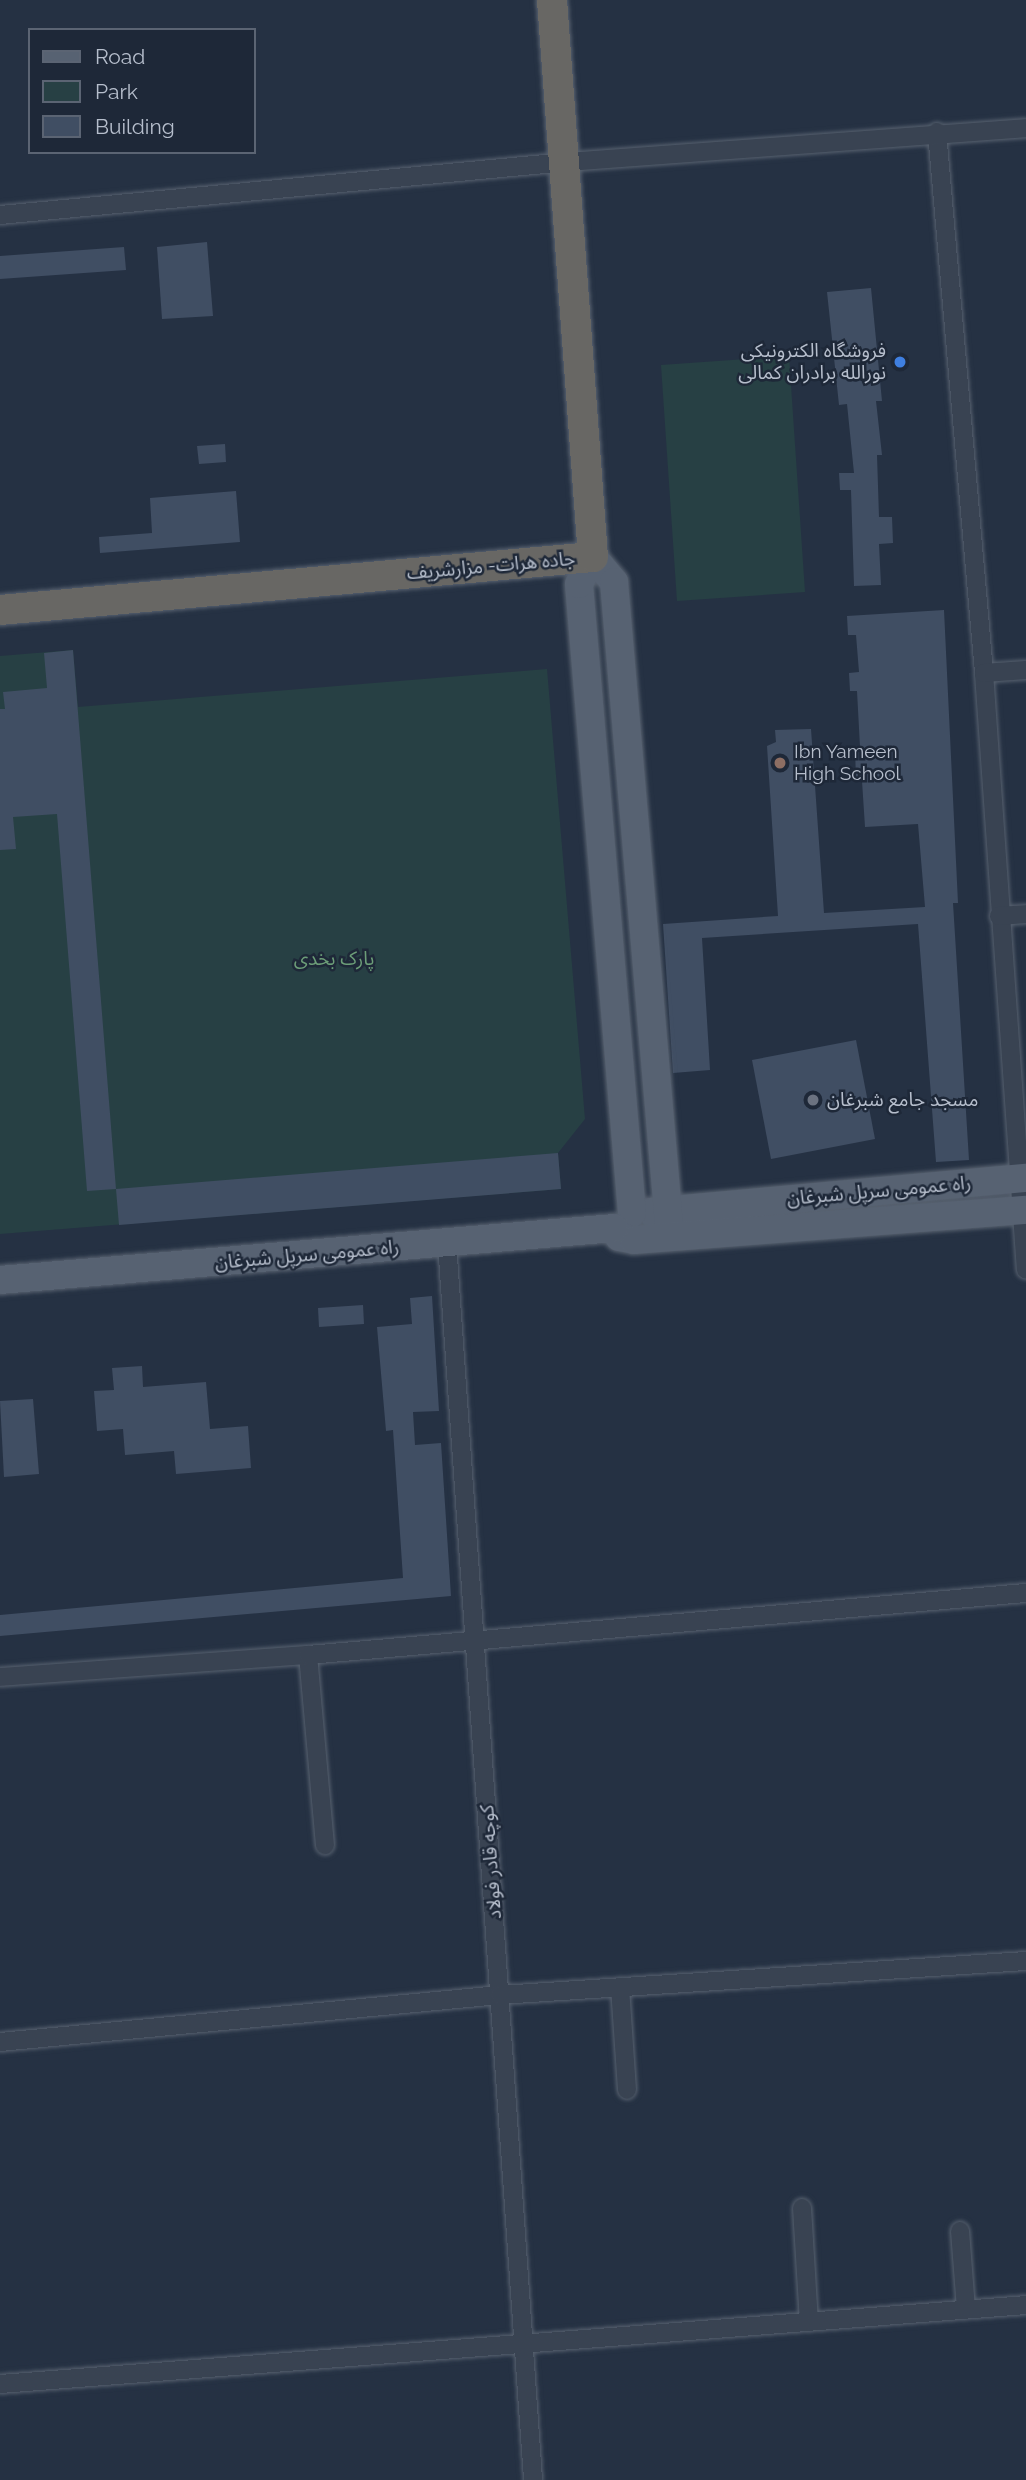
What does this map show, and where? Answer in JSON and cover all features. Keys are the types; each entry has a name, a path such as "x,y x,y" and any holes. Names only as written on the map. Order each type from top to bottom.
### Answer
{"highway":[{"name":"جاده هرات- مزارشریف","path":"0,610 593,557 552,0"}],"main road":[{"path":"623,1221 579,584 593,557 614,582 669,1224"},
{"name":"راه عمومی سرپل شبرغان","path":"669,1224 1023,1178"},
{"name":"راه عمومی سرپل شبرغان","path":"0,1280 447,1243 623,1221 669,1224 1024,1210"}],"street":[{"path":"0,215 566,162 937,132 1026,128"},
{"path":"937,132 984,673 999,916 1023,1178 1026,1270"},
{"path":"984,673 1026,670"},
{"path":"999,916 1026,914"},
{"name":"کوچه قادر فولاد","path":"447,1243 533,2480"},
{"path":"0,1677 309,1655 1026,1593"},
{"path":"309,1655 324,1844"},
{"path":"0,2042 500,1995 1026,1961"},
{"path":"620,1987 627,2090"},
{"path":"802,2208 809,2322"},
{"path":"960,2231 966,2309"},
{"path":"0,2384 1026,2305"}],"green space":[{"path":"789,356 805,592 677,601 661,365"},
{"name":"پارک بخدی","path":"73,650 78,707 547,669 585,1119 558,1153 561,1189 0,1234 0,656"}],"building":[{"path":"207,242 213,316 162,319 157,247"},
{"path":"124,247 126,270 0,279 0,256"},
{"path":"871,288 882,401 876,401 882,455 877,455 879,517 892,517 893,543 879,544 881,585 854,586 851,490 840,490 839,473 854,473 847,404 839,405 827,292"},
{"path":"225,444 226,462 199,464 197,446"},
{"path":"236,491 240,542 100,553 99,537 152,533 150,498"},
{"path":"944,610 958,903 953,903 969,1160 936,1162 918,924 702,938 710,1070 673,1073 663,924 778,916 767,746 776,742 775,730 811,729 824,913 925,907 918,824 865,827 862,781 856,781 855,747 860,747 857,691 850,691 849,673 859,672 856,635 848,635 847,616"},
{"path":"73,650 116,1189 87,1191 57,814 13,817 16,849 0,850 0,709 5,709 3,692 47,688 44,653"},
{"name":"مسجد جامع شبرغان","path":"856,1040 875,1139 771,1159 752,1060"},
{"path":"558,1153 561,1189 119,1225 116,1189"},
{"path":"432,1296 439,1411 413,1412 415,1445 441,1443 451,1596 0,1636 0,1615 403,1578 393,1430 386,1431 377,1327 412,1324 410,1298"},
{"path":"363,1305 364,1324 319,1327 318,1308"},
{"path":"142,1366 143,1387 206,1382 210,1429 248,1426 251,1468 176,1474 174,1451 125,1455 123,1429 97,1431 94,1391 114,1390 112,1368"},
{"path":"33,1399 39,1474 4,1477 0,1401"}],"place":[{"name":"فروشگاه الکترونیکی نورالله برادران کمالی","path":"900,362"},
{"name":"Ibn Yameen High School","path":"780,763"},
{"name":"مسجد جامع شبرغان","path":"813,1100"}]}
